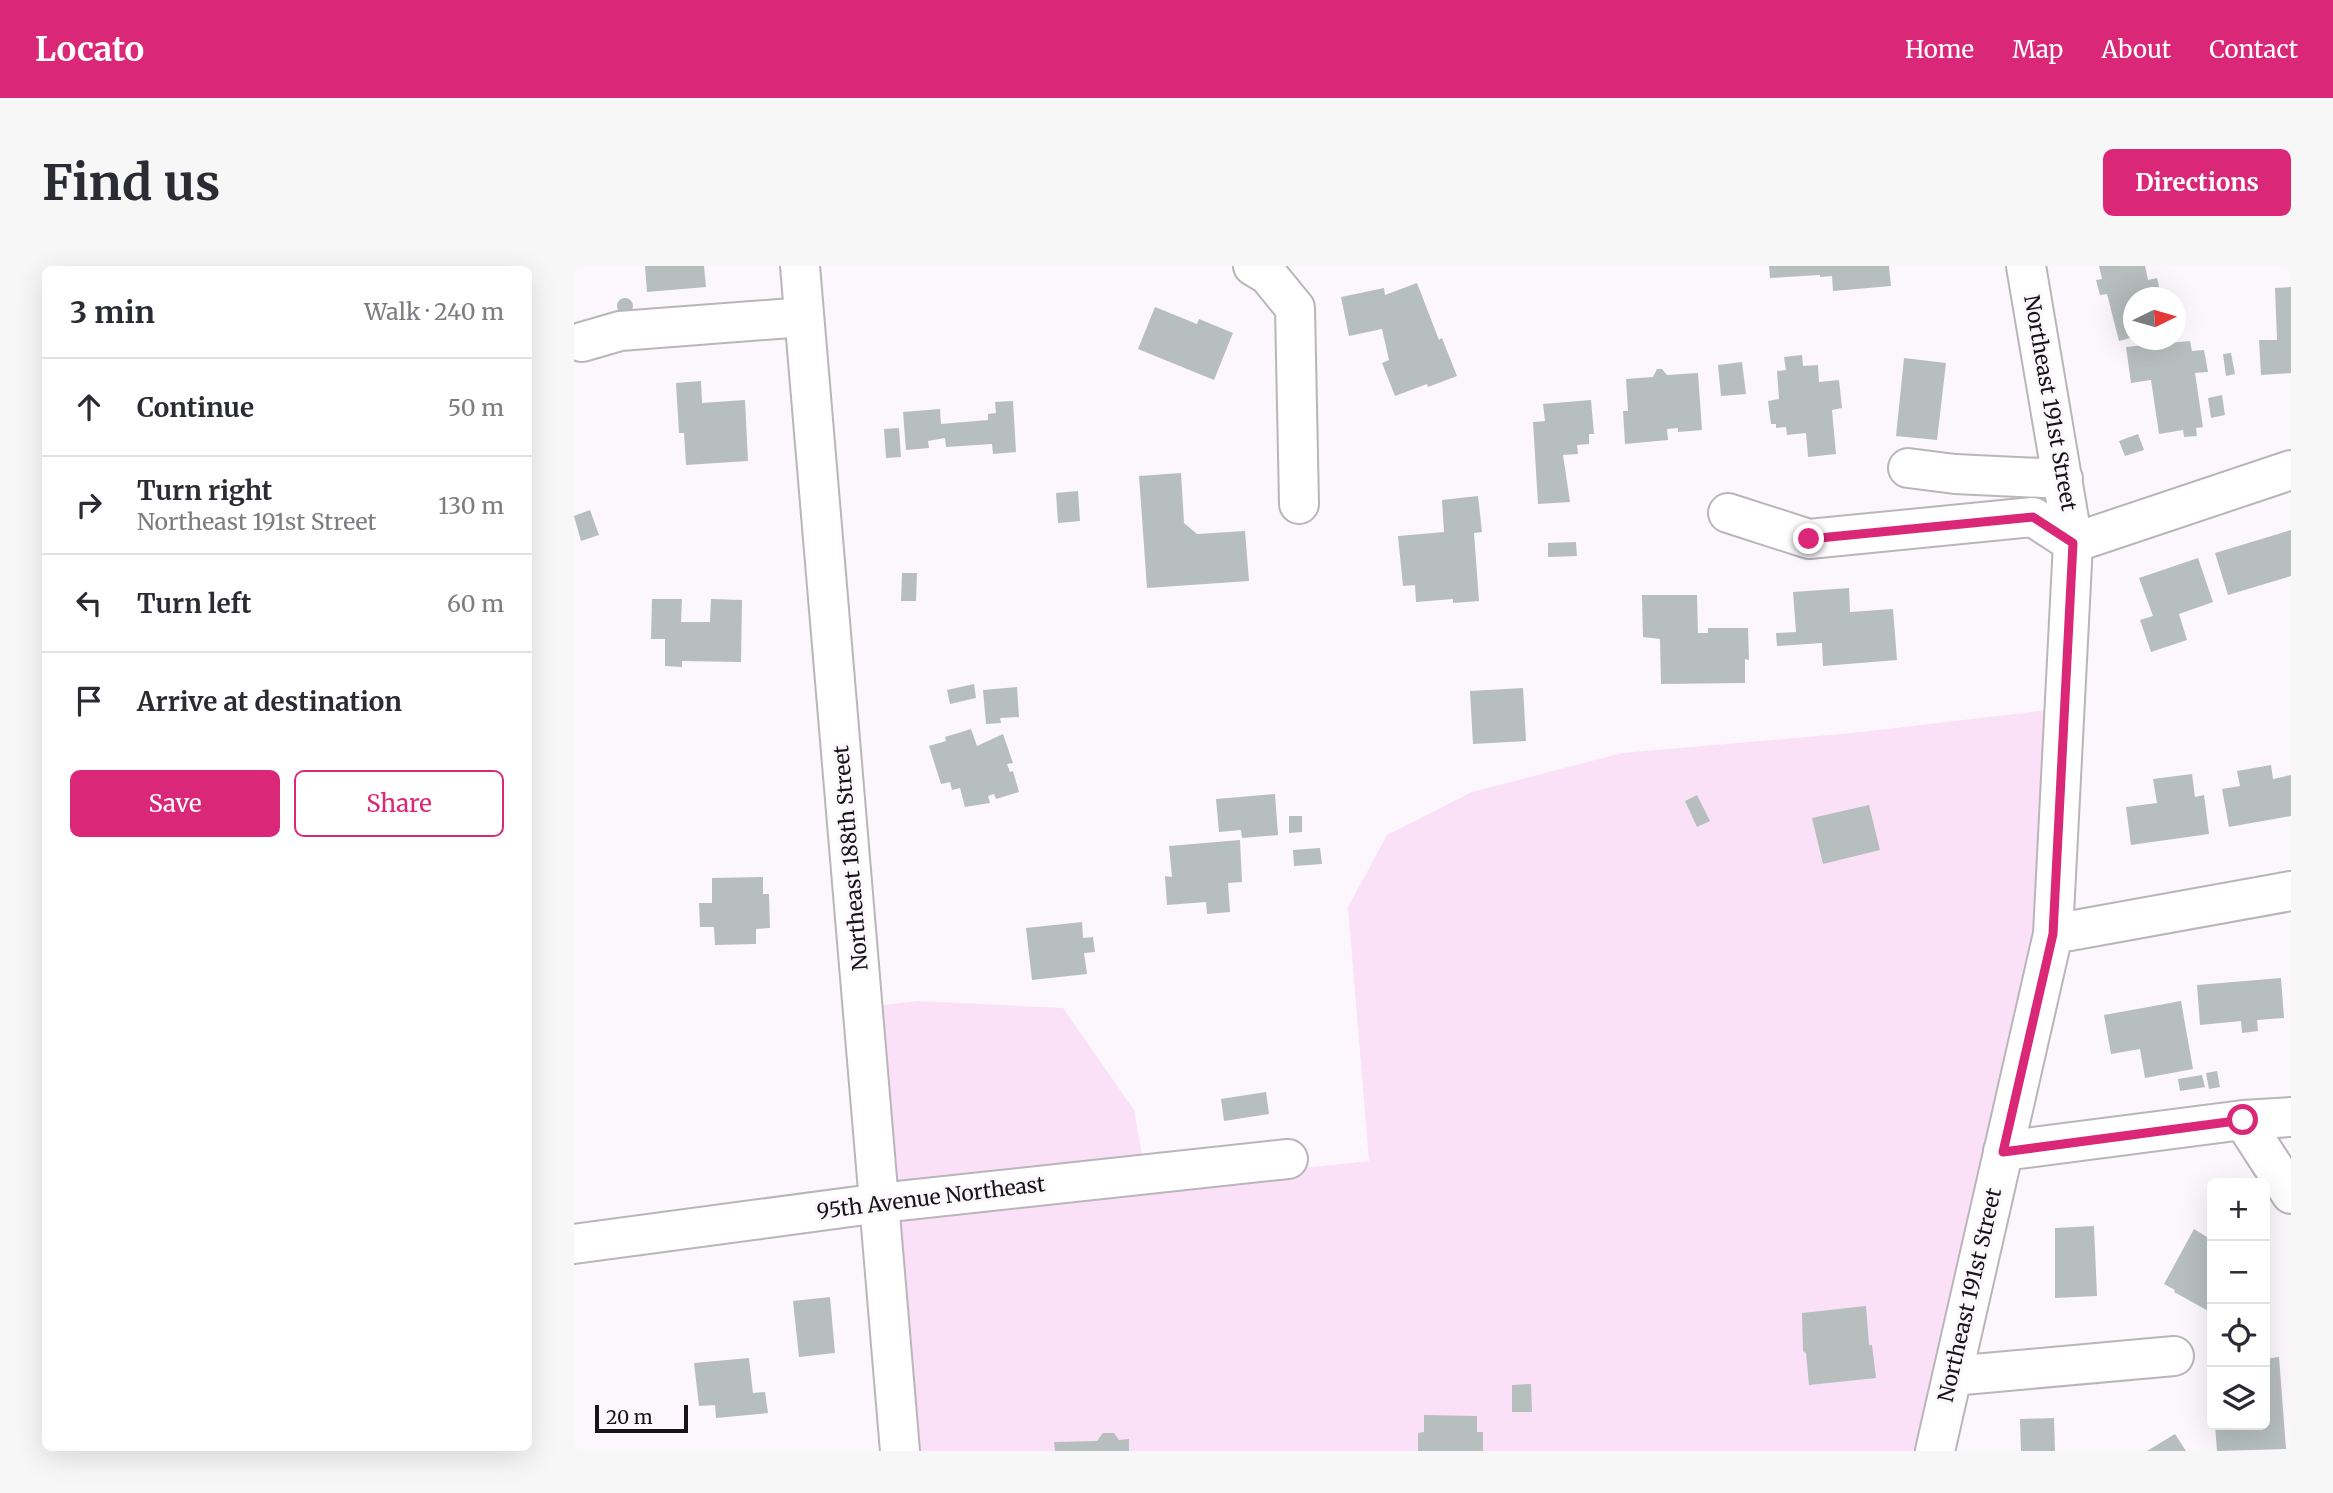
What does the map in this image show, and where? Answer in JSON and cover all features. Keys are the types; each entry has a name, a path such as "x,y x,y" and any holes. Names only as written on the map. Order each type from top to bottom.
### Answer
{"street":[{"name":"Northeast 188th Street","path":"800,266 900,1451"},
{"path":"1253,266 1268,275 1295,308 1300,504"},
{"name":"Northeast 191st Street","path":"1935,1451 2053,934 2073,543 2026,266"},
{"path":"582,342 620,331 804,317"},
{"path":"1908,468 1955,474 2063,479"},
{"path":"1728,513 1809,539 2033,517 2073,543 2291,470"},
{"path":"2053,934 2291,891"},
{"path":"2003,1152 2243,1120 2291,1117"},
{"path":"2243,1120 2291,1194"},
{"name":"95th Avenue Northeast","path":"574,1244 880,1203 1288,1159"},
{"path":"1952,1376 2174,1356"}],"shaded area":[{"path":"2065,708 2053,934 1935,1451 901,1451 864,1007 918,1001 1063,1008 1134,1110 1147,1184 1369,1161 1348,907 1387,835 1472,792 1622,753 1852,733"}],"building":[{"path":"645,266 704,266 706,287 647,292"},
{"path":"1769,266 1889,266 1891,286 1833,291 1832,276 1770,278"},
{"path":"2099,266 2145,266 2148,280 2157,278 2159,287 2123,287 2123,340 2119,341 2107,294 2100,295 2096,280 2102,279"},
{"path":"1417,283 1439,340 1442,338 1457,376 1395,396 1382,363 1389,360 1382,329 1349,336 1341,297 1384,288 1385,295"},
{"path":"2291,287 2291,373 2261,375 2259,340 2277,340 2275,288"},
{"path":"625,298 633,306 625,314 617,306"},
{"path":"1155,307 1197,324 1199,319 1233,333 1214,380 1138,349"},
{"path":"2186,341 2190,341 2192,351 2204,350 2208,372 2195,373 2203,427 2196,428 2197,436 2184,437 2183,430 2159,434 2151,380 2131,383 2126,350 2186,350"},
{"path":"2231,353 2235,374 2226,376 2223,354"},
{"path":"1802,355 1803,366 1818,365 1819,382 1839,380 1842,408 1832,410 1836,454 1808,457 1806,433 1787,435 1786,427 1776,428 1776,424 1771,424 1768,401 1779,399 1777,371 1786,370 1784,357"},
{"path":"1904,358 1946,363 1937,440 1896,436"},
{"path":"1742,362 1746,394 1721,396 1718,365"},
{"path":"1657,369 1662,369 1667,375 1698,373 1702,430 1678,432 1678,428 1667,429 1668,440 1625,444 1623,411 1628,411 1626,379 1653,377"},
{"path":"701,381 702,403 745,400 748,461 686,465 684,433 679,433 676,383"},
{"path":"2222,395 2225,415 2211,418 2208,398"},
{"path":"1591,400 1594,434 1589,434 1589,444 1577,445 1578,454 1563,455 1570,502 1538,504 1533,422 1545,421 1543,404"},
{"path":"1013,401 1016,452 993,454 992,444 946,447 945,438 928,441 929,448 906,450 903,412 940,409 941,424 988,420 988,414 996,413 995,402"},
{"path":"899,428 901,457 886,458 884,429"},
{"path":"2138,434 2144,450 2125,456 2119,441"},
{"path":"1181,473 1184,523 1197,534 1245,531 1249,581 1147,588 1139,476"},
{"path":"1078,491 1080,521 1058,523 1056,493"},
{"path":"1478,496 1482,532 1474,533 1479,601 1453,603 1453,599 1416,602 1415,585 1403,586 1398,536 1444,532 1442,500"},
{"path":"590,510 599,535 581,541 574,516"},
{"path":"2291,530 2291,576 2228,595 2215,553"},
{"path":"1576,542 1577,556 1548,557 1548,543"},
{"path":"2198,558 2213,602 2179,614 2187,640 2151,652 2140,620 2153,616 2139,578"},
{"path":"902,573 917,573 916,601 901,601"},
{"path":"1849,588 1850,612 1893,609 1897,660 1823,666 1822,643 1777,646 1776,633 1796,632 1793,592"},
{"path":"1642,595 1697,595 1698,633 1708,633 1708,628 1748,628 1749,660 1745,659 1745,683 1661,684 1660,639 1643,637"},
{"path":"652,599 682,599 681,622 710,622 711,599 742,600 741,662 682,661 682,667 665,666 665,639 651,639"},
{"path":"974,684 976,698 950,704 947,690"},
{"path":"1017,687 1019,717 1000,718 1001,723 986,724 983,690"},
{"path":"1523,688 1526,741 1473,744 1470,691"},
{"path":"971,729 977,746 1003,734 1013,763 1007,764 1010,772 1013,771 1019,792 996,799 994,794 988,796 990,803 965,807 960,788 952,790 950,782 941,784 929,746 946,741 945,737"},
{"path":"2271,765 2273,779 2291,775 2291,816 2229,827 2222,789 2240,786 2237,771"},
{"path":"2192,774 2195,797 2204,795 2209,834 2131,845 2126,807 2157,803 2153,779"},
{"path":"1275,794 1278,835 1242,838 1241,830 1219,832 1216,799"},
{"path":"1697,795 1710,821 1697,827 1685,801"},
{"path":"1869,805 1880,850 1823,864 1812,818"},
{"path":"1289,816 1302,816 1302,832 1289,833"},
{"path":"1240,840 1242,882 1228,883 1230,912 1207,914 1206,902 1167,905 1165,876 1172,877 1169,846"},
{"path":"1320,848 1322,864 1294,866 1293,850"},
{"path":"763,877 763,894 769,894 770,928 756,929 756,944 715,945 714,927 700,927 699,903 712,903 712,878"},
{"path":"1082,922 1083,938 1093,937 1095,952 1084,953 1087,974 1032,980 1026,928"},
{"path":"2281,978 2284,1018 2257,1020 2258,1031 2242,1033 2241,1021 2200,1025 2197,985"},
{"path":"2181,1001 2193,1069 2145,1078 2140,1049 2111,1054 2104,1015"},
{"path":"2217,1071 2220,1087 2209,1089 2206,1073"},
{"path":"2202,1075 2205,1087 2180,1091 2178,1079"},
{"path":"1266,1092 1269,1114 1224,1121 1221,1099"},
{"path":"2094,1226 2097,1296 2055,1298 2055,1228"},
{"path":"2194,1229 2207,1237 2207,1310 2164,1284"},
{"path":"830,1297 835,1353 799,1357 793,1301"},
{"path":"1866,1306 1869,1345 1872,1345 1876,1378 1809,1385 1806,1353 1803,1351 1802,1313"},
{"path":"2279,1357 2286,1449 2217,1451 2215,1430 2270,1430 2270,1358"},
{"path":"749,1358 753,1393 765,1392 768,1413 716,1418 715,1405 699,1406 694,1363"},
{"path":"1531,1384 1532,1412 1512,1412 1512,1385"},
{"path":"1424,1415 1477,1416 1477,1432 1483,1432 1483,1451 1418,1451 1418,1433 1424,1432"},
{"path":"2054,1418 2055,1451 2021,1451 2020,1419"},
{"path":"1103,1433 1114,1433 1119,1440 1129,1439 1129,1451 1055,1451 1054,1442 1097,1441"},
{"path":"2175,1434 2186,1451 2147,1451"}],"route":[{"path":"1809,539 2033,517 2073,543 2053,934 2003,1152 2243,1120"}]}
